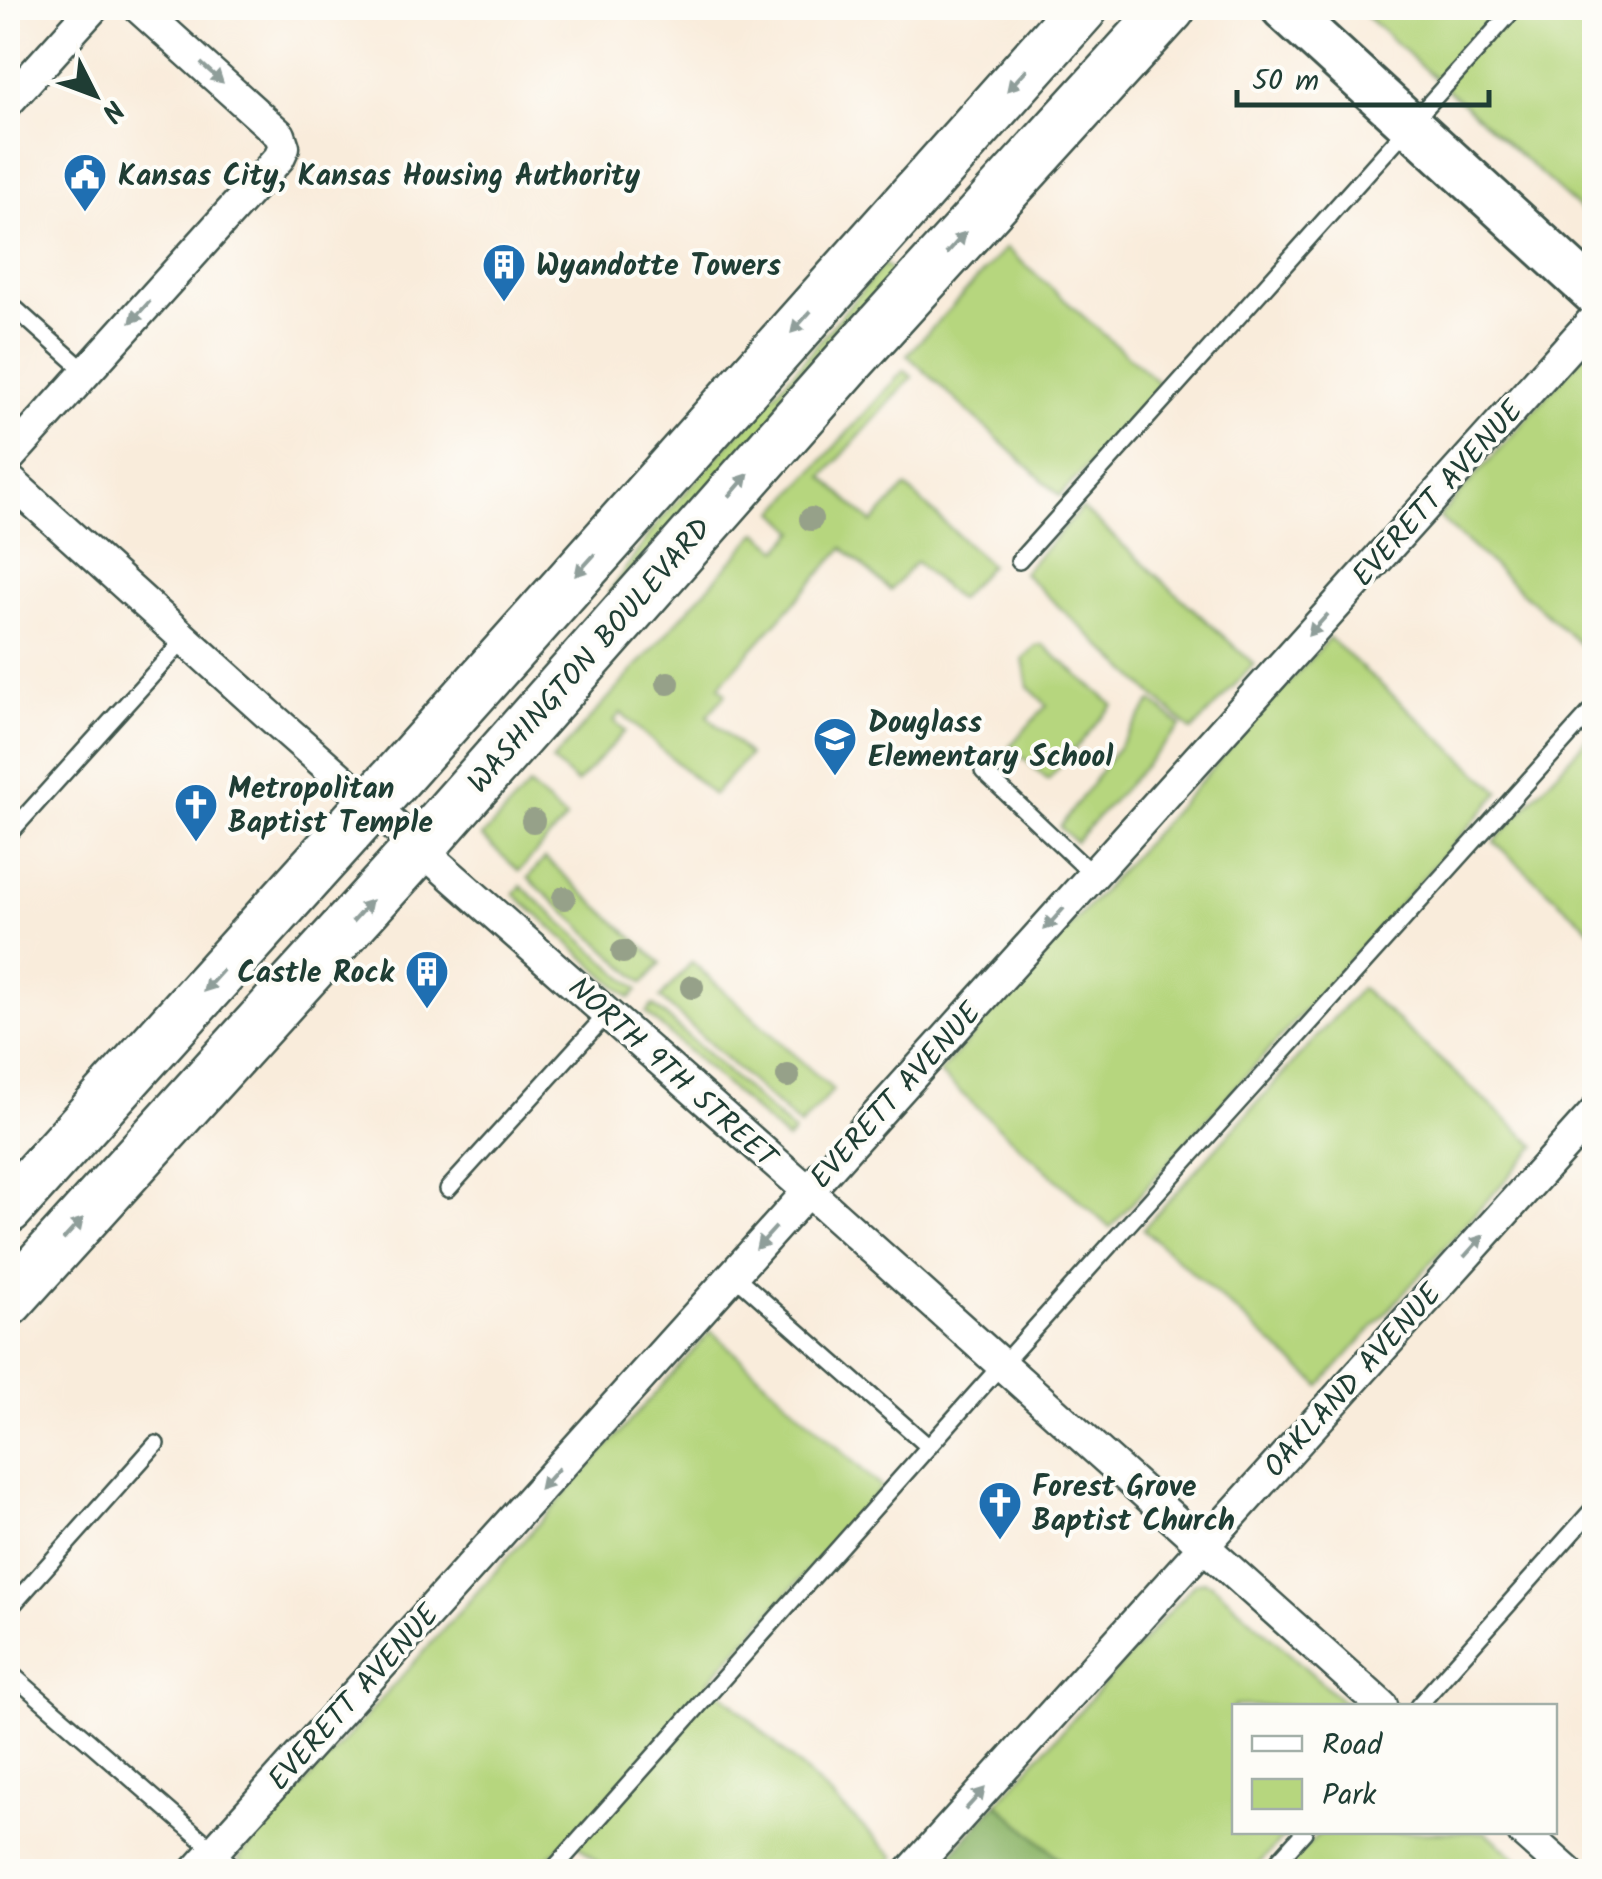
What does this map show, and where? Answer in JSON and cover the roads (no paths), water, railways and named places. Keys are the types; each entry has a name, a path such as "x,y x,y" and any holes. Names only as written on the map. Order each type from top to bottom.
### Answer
{"main road":[{"name":"WASHINGTON BOULEVARD","path":"8,1208 1082,8"},
{"name":"WASHINGTON BOULEVARD","path":"8,1302 420,847 848,362 1170,8"}],"street":[{"path":"8,102 93,8"},
{"path":"8,459 279,158 284,147 280,134 139,8"},
{"path":"1283,8 1594,293"},
{"name":"EVERETT AVENUE","path":"205,1861 1594,318"},
{"name":"NORTH 9TH STREET","path":"8,480 1380,1704"},
{"name":"OAKLAND AVENUE","path":"910,1872 1594,1113"},
{"path":"1525,1834 1568,1872"}],"lane":[{"path":"1019,561 1515,8"},
{"path":"8,302 86,372"},
{"path":"8,835 185,639"},
{"path":"551,1872 1594,708"},
{"path":"983,771 1093,876"},
{"path":"448,1189 608,1014"},
{"path":"733,1274 929,1446"},
{"path":"8,1610 156,1444"},
{"path":"1420,1704 1594,1508"},
{"path":"8,1671 205,1861 239,1872"},
{"path":"1268,1872 1302,1834"}],"place":[{"name":"Kansas City, Kansas Housing Authority","path":"85,213"},
{"name":"Wyandotte Towers","path":"504,303"},
{"name":"Douglass Elementary School","path":"835,777"},
{"name":"Metropolitan Baptist Temple","path":"196,843"},
{"name":"Castle Rock","path":"427,1010"},
{"name":"Forest Grove Baptist Church","path":"1000,1541"}]}
